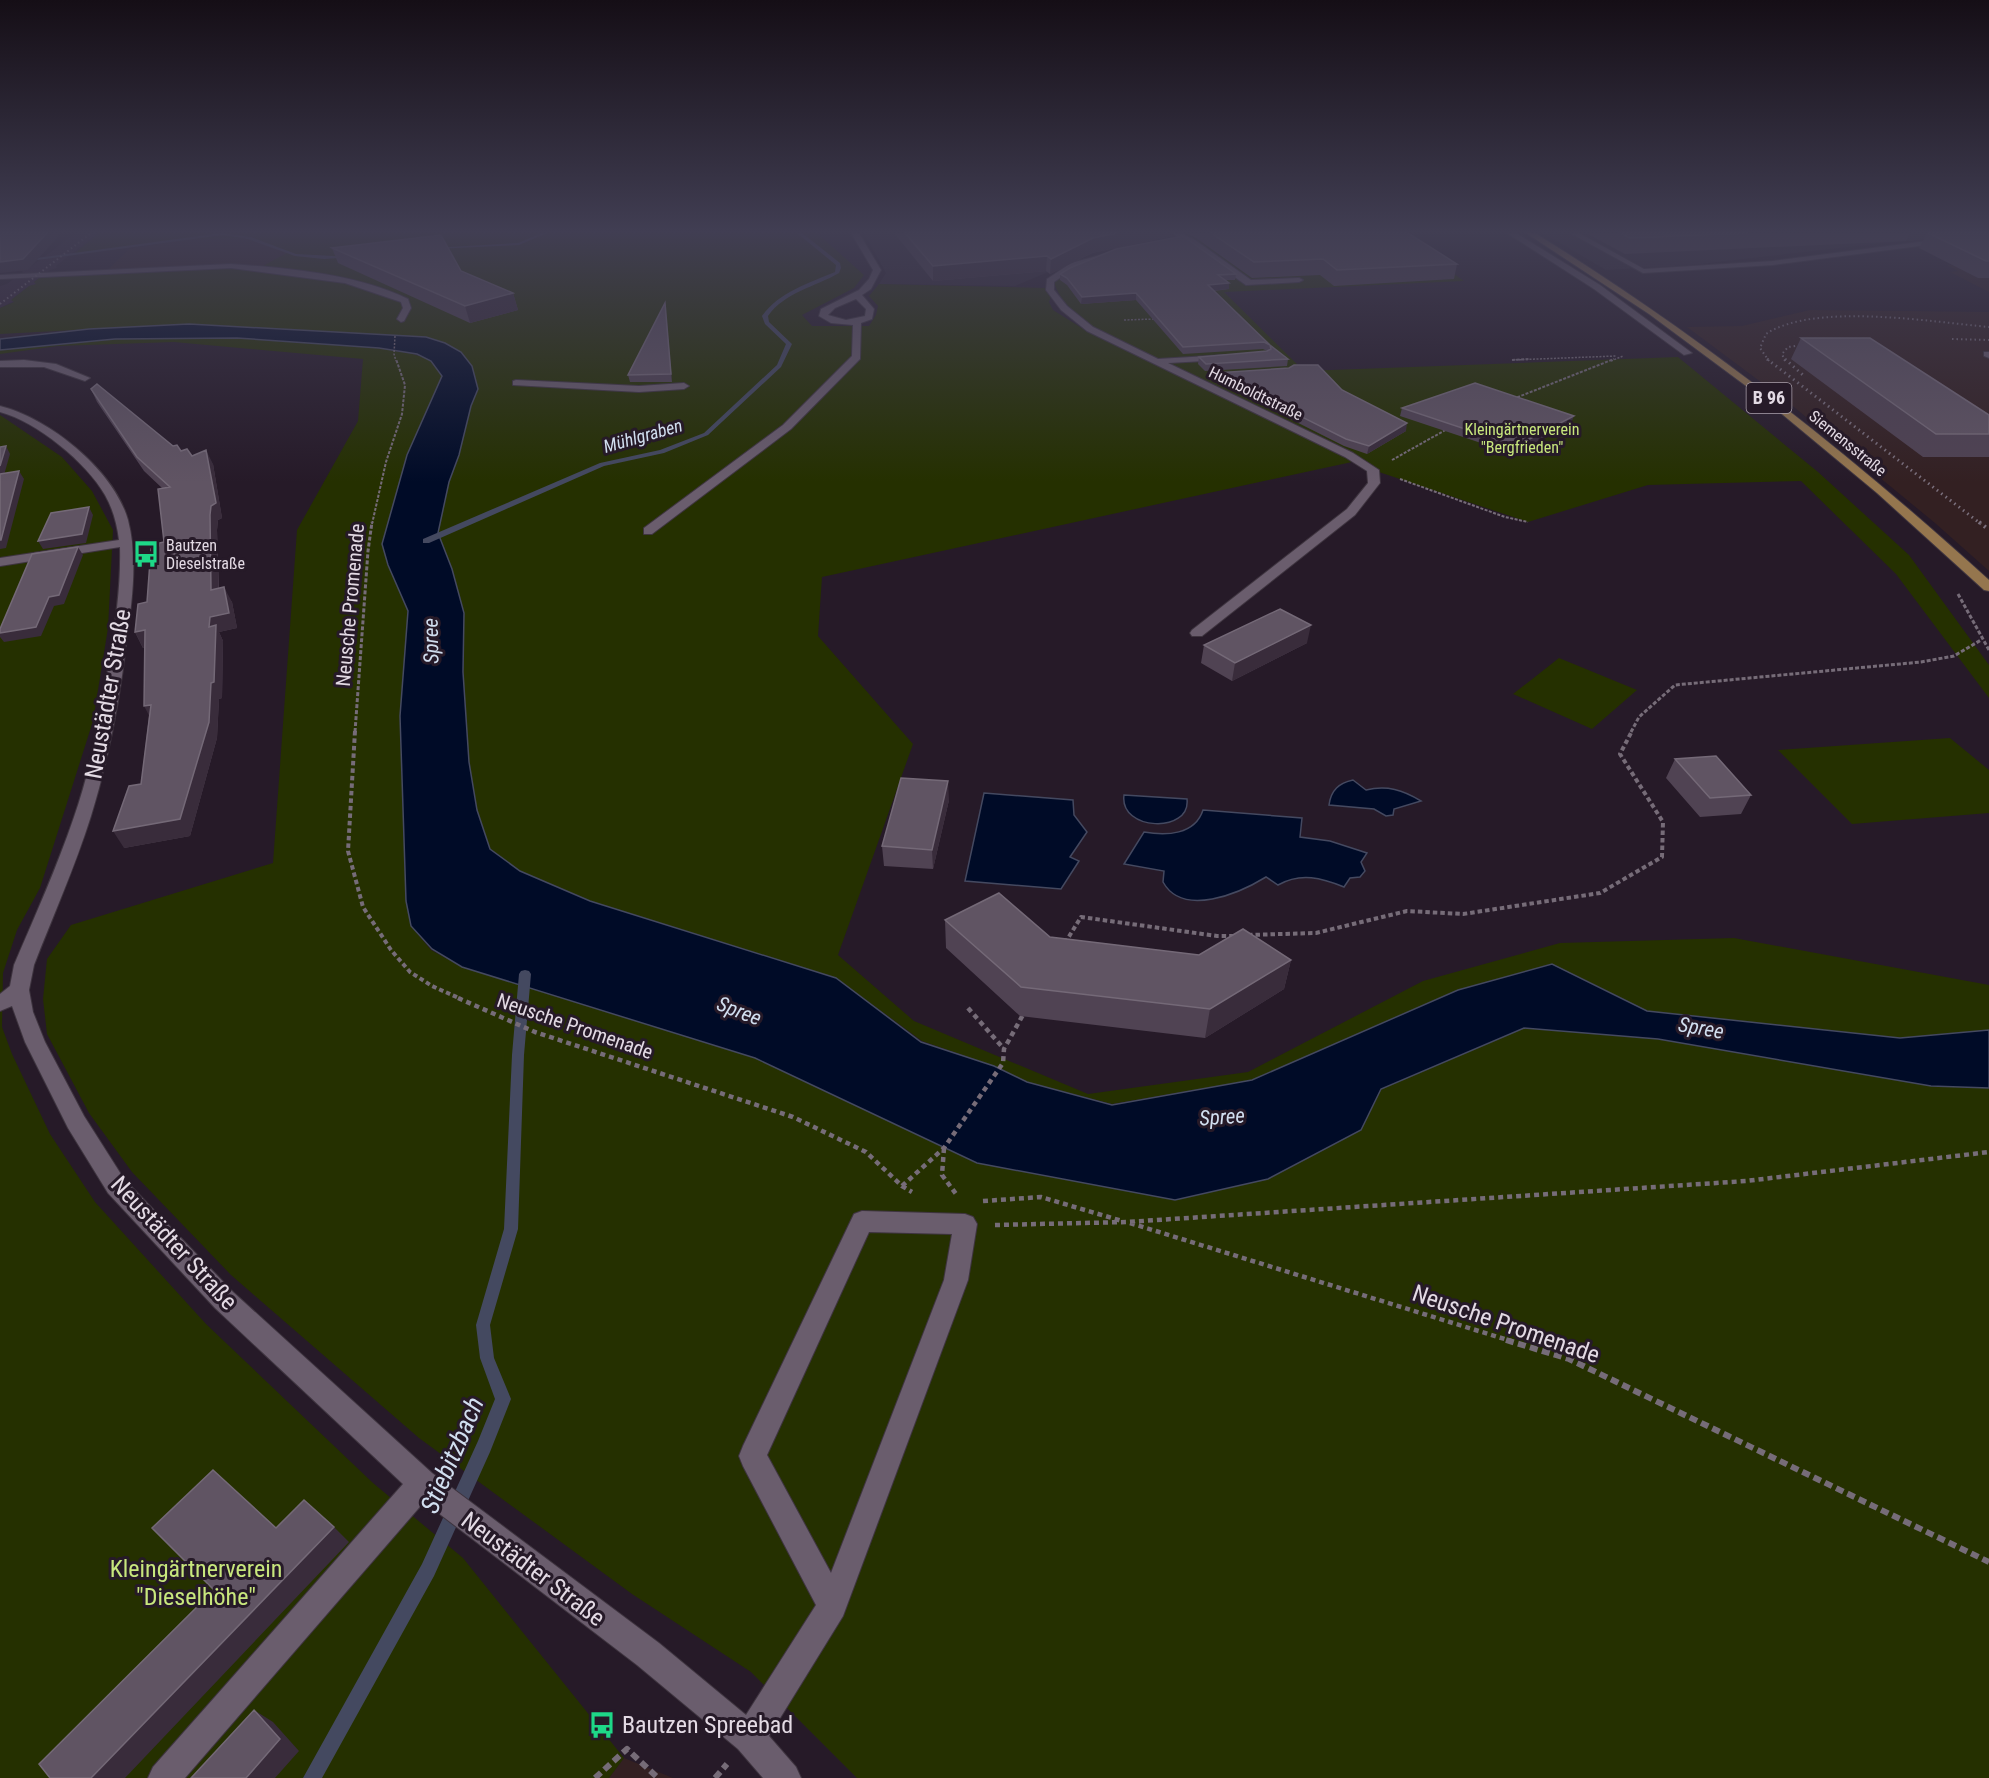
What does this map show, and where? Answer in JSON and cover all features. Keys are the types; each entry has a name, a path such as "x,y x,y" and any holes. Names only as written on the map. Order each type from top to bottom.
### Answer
{"main road":[{"name":"Siemensstraße","path":"1657,316 1742,377 1873,482 1989,587"}],"street":[{"path":"823,316 832,321 857,322 870,316"},
{"name":"Humboldtstraße","path":"1074,316 1156,361 1349,455 1373,470"},
{"path":"1637,316 1687,352"},
{"path":"648,531 787,427 857,357 857,322"},
{"path":"1156,361 1228,357"},
{"path":"1182,360 1189,363 1201,376 1212,375"},
{"path":"0,364 28,362 52,364 85,378"},
{"path":"516,383 639,389 684,386"},
{"name":"Neustädter Straße","path":"0,409 15,413 40,427 70,449 97,475 120,515 124,543 124,608 104,741 89,797 24,965 19,990 23,1012 35,1042 76,1122 116,1186 224,1300 427,1487 648,1654 749,1738 785,1778"},
{"path":"1197,633 1352,512 1374,483 1373,470"},
{"path":"0,562 124,543"},
{"path":"0,1004 19,990"},
{"path":"749,1738 833,1606 956,1280 965,1224 862,1221 753,1456 833,1606"},
{"path":"164,1778 427,1487"}],"path":[{"path":"1081,322 1162,318"},
{"name":"Neusche Promenade","path":"395,332 394,354 405,386 402,414 386,462 374,512 368,551 348,851 363,907 410,972 432,986 536,1032 793,1117 866,1152 902,1186 920,1197"},
{"path":"1512,360 1623,356 1513,399"},
{"path":"1373,470 1452,426"},
{"path":"1373,470 1506,517 1528,522"},
{"path":"1957,594 1981,640 1989,650"},
{"path":"1064,946 1080,917 1217,936 1316,933 1407,911 1464,914 1600,893 1662,857 1663,822 1620,754 1639,717 1675,686 1921,662 1954,656 1981,640"},
{"path":"968,1008 1004,1049"},
{"path":"902,1186 944,1148 1003,1063 1004,1049 1026,1008"},
{"path":"944,1148 942,1175 956,1193 966,1196"},
{"name":"Neusche Promenade","path":"965,1224 1127,1222 1746,1181 1989,1152"},
{"path":"976,1199 986,1202 1041,1197 1127,1222"},
{"name":"Neusche Promenade","path":"1127,1222 1569,1359 1989,1562"},
{"path":"595,1778 627,1749 658,1778"}],"shaded area":[{"path":"1785,316 1989,316 1989,571 1935,523 1789,403 1687,327 1742,326"},
{"path":"624,1758 673,1778 609,1778"}],"green space":[{"path":"0,316 803,316 812,326 869,326 875,316 1063,316 1085,330 1337,451 1352,462 822,577 818,636 913,744 838,955 914,1021 1088,1094 1248,1072 1423,981 1560,943 1734,938 1989,985 1989,1030 1900,1038 1647,1011 1552,964 1458,990 1252,1080 1112,1104 1027,1082 994,1066 922,1041 836,978 590,901 520,871 490,849 477,810 469,762 463,672 464,613 452,569 438,533 449,482 478,389 426,337 189,324 0,334"},
{"name":"Kleingärtnerverein \"Bergfrieden\"","path":"1079,316 1248,316 1304,371 1678,357 1818,472 1909,555 1989,665 1989,698 1896,574 1801,481 1648,485 1528,522 1373,470 1097,329"},
{"path":"237,338 339,344 397,351 431,361 442,376 407,455 382,544 388,565 408,611 400,716 406,901 411,926 431,950 462,967 755,1058 977,1163 1360,1130 1381,1089 1524,1028 1658,1039 1931,1086 1989,1088 1989,1778 857,1778 751,1672 632,1594 419,1438 231,1275 132,1172 89,1113 47,1034 43,999 47,959 71,925 273,863 297,530 358,421 363,359 174,342 58,346 0,354 0,350 114,339"},
{"name":"Kleingärtnerverein \"Dieselhöhe\"","path":"0,415 62,457 92,491 113,530 108,628 93,721 40,888 17,930 3,973 2,1027 12,1054 50,1134 95,1202 206,1324 373,1483 463,1558 624,1758 609,1778 0,1778"},
{"path":"1559,658 1637,690 1592,729 1513,694"},
{"path":"1950,738 1989,770 1989,813 1852,824 1778,750"}],"water":[{"name":"Spree","path":"189,324 426,337 445,343 461,352 472,366 478,389 449,482 438,533 452,569 464,613 463,672 469,762 477,810 490,849 520,871 590,901 836,978 921,1042 994,1066 1027,1082 1112,1105 1252,1080 1458,990 1552,964 1647,1011 1900,1038 1989,1030 1989,1088 1931,1086 1658,1039 1524,1028 1381,1089 1361,1130 1268,1179 1175,1200 977,1163 755,1058 462,967 432,949 411,926 406,901 400,716 408,611 388,565 382,544 407,455 442,376 431,361 417,354 379,348 237,338 115,339 0,350 0,339 89,329"},
{"path":"1353,780 1366,790 1395,789 1421,801 1394,809 1393,815 1386,816 1374,809 1329,805 1336,788"},
{"path":"984,793 1073,800 1074,815 1087,832 1070,857 1079,861 1061,889 965,881"},
{"path":"1124,795 1187,799 1185,810 1178,818 1168,823 1155,824 1132,816 1125,807"},
{"path":"1203,810 1302,818 1300,837 1330,841 1367,853 1361,862 1365,871 1360,877 1350,878 1344,887 1311,878 1295,879 1278,885 1266,877 1242,890 1212,899 1198,900 1184,899 1172,893 1163,882 1164,871 1124,864 1144,832 1161,834 1179,832 1194,825"}],"building":[{"path":"658,316 666,316 671,374 628,375"},
{"path":"1156,316 1240,316 1270,345 1264,342 1183,347"},
{"path":"1801,338 1870,338 1989,415 1989,434 1936,434"},
{"path":"1270,345 1288,359 1206,364 1199,357 1267,351 1271,349"},
{"path":"1294,365 1318,365 1342,390 1407,423 1369,446 1346,439 1214,373 1289,368"},
{"path":"1475,383 1574,416 1516,446 1402,408"},
{"path":"97,384 173,446 177,445 181,451 187,449 192,456 206,450 216,503 211,506 210,515 211,590 224,587 229,613 210,617 209,627 216,625 214,682 211,683 209,722 180,819 113,831 129,786 141,784 151,705 144,706 145,630 135,632 138,604 147,602 151,548 164,542 158,489 170,487 137,457 91,389"},
{"path":"6,446 0,466 0,447"},
{"path":"19,471 1,540 0,540 0,474"},
{"path":"89,507 82,534 38,541 51,513"},
{"path":"78,547 59,595 49,597 36,627 0,633 32,554"},
{"path":"1280,609 1311,625 1235,663 1204,645"},
{"path":"1716,756 1751,795 1710,798 1675,759"},
{"path":"901,778 948,781 932,850 882,846"},
{"path":"999,893 1050,937 1199,955 1243,929 1291,960 1210,1009 1021,987 945,920"},
{"path":"213,1470 276,1528 304,1500 334,1527 91,1778 50,1778 39,1764 214,1590 152,1528"},
{"path":"254,1710 280,1739 246,1778 191,1778"}],"waterway":[{"name":"Mühlgraben","path":"426,541 602,464 662,452 706,434 779,366 789,344 767,323 765,316"},
{"name":"Stiebitzbach","path":"312,1778 428,1570 503,1399 487,1358 483,1325 511,1229 518,1055 525,974"}],"railway":[{"path":"1768,360 1760,348 1766,334 1787,324 1813,319 1843,316 1874,317 1989,327"},
{"path":"1952,339 1989,340"},
{"path":"1785,361 1782,354 1788,347 1803,345"},
{"path":"1785,359 1804,376"},
{"path":"1768,360 1981,524"},
{"path":"1979,522 1989,530"}],"place":[{"name":"Bautzen Dieselstraße","path":"146,554"},
{"name":"Bautzen Spreebad","path":"602,1725"}]}
